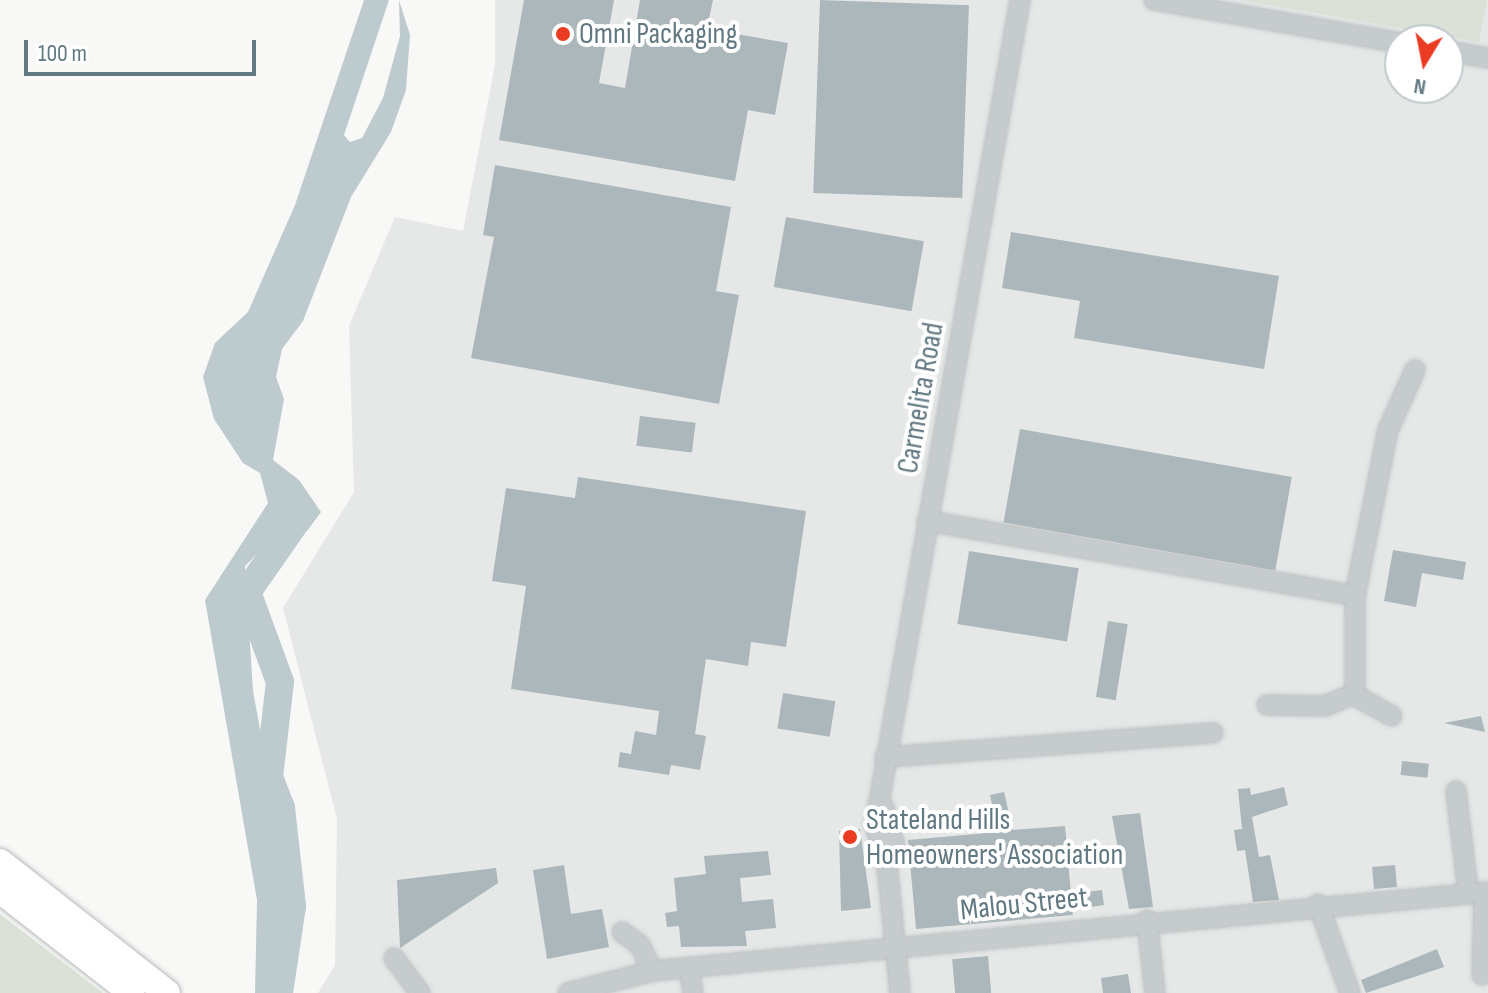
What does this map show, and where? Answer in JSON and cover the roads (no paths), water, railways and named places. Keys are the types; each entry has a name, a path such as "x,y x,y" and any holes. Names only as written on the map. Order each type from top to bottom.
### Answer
{"highway":[{"path":"0,862 97,950 132,993"},
{"path":"0,890 167,993"}],"street":[{"name":"Carmelita Road","path":"900,993 887,866 875,825 883,806 885,757 1020,0"},
{"path":"1154,0 1384,40"},
{"path":"1464,54 1488,58"},
{"path":"1354,695 1355,596 1388,430 1415,370"},
{"path":"927,521 1355,596"},
{"path":"1267,705 1325,706 1354,695 1392,716"},
{"path":"885,757 1213,733"},
{"path":"1456,791 1480,892 1482,975"},
{"name":"Malou Street","path":"568,993 652,971 1147,920 1480,892"},
{"path":"1318,904 1350,993"},
{"path":"1147,920 1155,993"},
{"path":"622,932 640,945 652,971"},
{"path":"394,958 420,993"},
{"path":"689,968 693,993"}],"waterway":[{"path":"279,993 292,906 281,808 269,777 280,682 247,592 300,516 291,505"}],"place":[{"name":"Omni Packaging","path":"563,34"},
{"name":"Stateland Hills Homeowners' Association","path":"850,837"}]}
